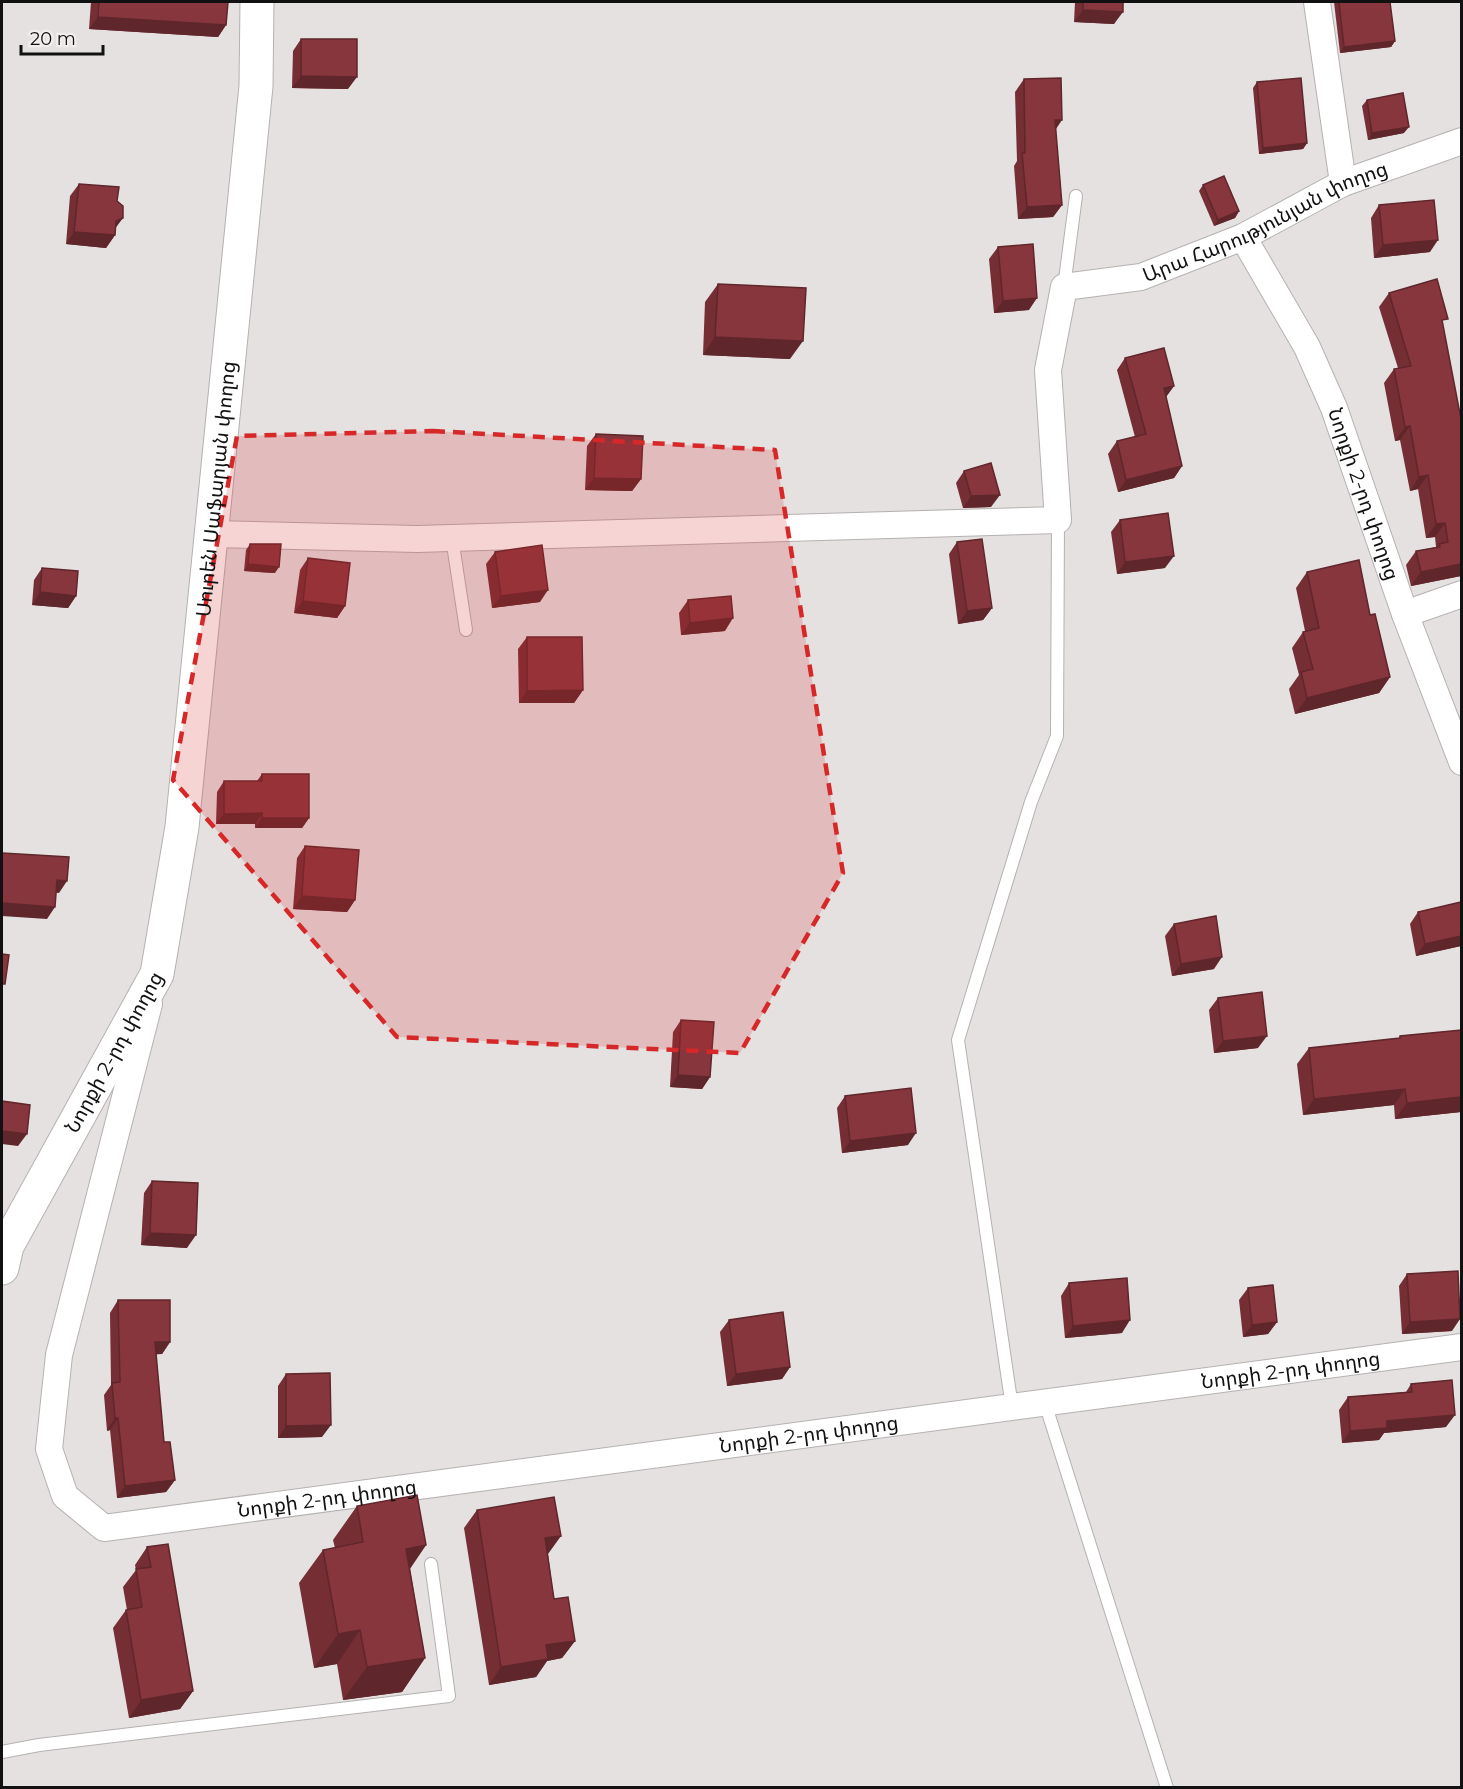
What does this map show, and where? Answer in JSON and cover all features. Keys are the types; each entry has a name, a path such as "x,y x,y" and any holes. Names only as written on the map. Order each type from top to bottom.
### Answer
{"main road":[{"name":"Սուրեն Սաֆարյան փողոց","path":"157,974 182,827 256,86 257,2"},
{"name":"Նորքի 2-րդ փողոց","path":"2,1268 7,1246 157,974"}],"street":[{"path":"1317,2 1343,183"},
{"name":"Արա Հարությունյան փողոց","path":"1064,287 1142,278 1243,237 1343,183 1461,141"},
{"name":"Նորքի 2-րդ փողոց","path":"1243,237 1307,347 1334,408 1461,762"},
{"path":"211,534 417,539 1059,520 1048,370 1064,287"},
{"path":"1406,614 1461,594"},
{"name":"Նորքի 2-րդ փողոց","path":"157,974 59,1355 49,1449 65,1496 104,1528 1461,1347"}],"lane":[{"path":"1064,287 1076,196"},
{"path":"1012,1407 958,1040 1031,802 1057,736 1059,520"},
{"path":"452,538 466,630"},
{"path":"1045,1403 1167,1788"},
{"path":"2,1752 39,1745 449,1696 431,1564"}],"highlighted area":[{"path":"433,431 775,450 843,873 740,1053 397,1037 173,780 237,436"}],"building":[{"path":"99,2 228,2 226,25 98,17"},
{"path":"1083,2 1123,2 1123,12 1083,10"},
{"path":"1339,2 1390,2 1395,41 1344,47"},
{"path":"301,39 357,39 357,77 301,76"},
{"path":"1061,78 1062,120 1055,120 1062,205 1027,207 1022,153 1025,153 1024,79"},
{"path":"1301,78 1307,143 1263,148 1257,82"},
{"path":"1403,93 1409,127 1372,133 1367,100"},
{"path":"1224,176 1239,211 1218,220 1203,185"},
{"path":"79,184 119,187 117,201 123,206 123,218 116,221 115,235 74,232"},
{"path":"1434,200 1438,240 1383,245 1379,205"},
{"path":"1033,244 1037,298 1003,301 998,247"},
{"path":"1437,279 1448,319 1442,320 1461,419 1461,564 1421,572 1416,551 1440,547 1439,544 1448,542 1445,523 1436,524 1428,475 1419,477 1410,426 1405,427 1394,369 1411,366 1389,293"},
{"path":"718,284 806,288 803,341 715,337"},
{"path":"1164,348 1174,386 1164,388 1182,466 1126,480 1117,441 1146,434 1125,358"},
{"path":"596,434 643,436 641,479 594,478"},
{"path":"991,463 1000,495 971,496 964,471"},
{"path":"1168,513 1174,556 1125,562 1120,520"},
{"path":"982,539 992,608 967,611 957,542"},
{"path":"250,544 281,544 279,567 248,564"},
{"path":"542,545 548,590 501,596 495,552"},
{"path":"308,558 350,563 345,606 303,601"},
{"path":"1359,560 1370,615 1375,614 1390,677 1307,698 1301,672 1313,669 1303,632 1319,628 1307,572"},
{"path":"42,568 78,571 76,596 40,592"},
{"path":"731,596 733,618 690,623 688,600"},
{"path":"527,637 582,637 583,690 527,691"},
{"path":"262,774 309,774 309,818 262,818 262,813 224,814 224,781 262,781"},
{"path":"305,846 359,850 355,900 302,896"},
{"path":"2,853 69,857 67,881 57,880 55,907 2,903"},
{"path":"1461,902 1461,936 1425,944 1418,912"},
{"path":"1216,916 1222,957 1181,964 1174,924"},
{"path":"2,954 9,955 5,984 2,984"},
{"path":"1262,992 1267,1036 1223,1041 1218,998"},
{"path":"681,1020 714,1022 710,1077 678,1075"},
{"path":"1461,1030 1461,1097 1407,1103 1405,1089 1314,1099 1309,1048"},
{"path":"911,1088 916,1133 850,1141 845,1096"},
{"path":"2,1101 30,1105 27,1134 2,1131"},
{"path":"152,1181 198,1183 196,1235 150,1233"},
{"path":"1458,1271 1460,1319 1410,1322 1407,1274"},
{"path":"1127,1278 1130,1320 1073,1326 1069,1283"},
{"path":"1273,1285 1277,1322 1252,1325 1248,1288"},
{"path":"118,1300 170,1300 170,1342 155,1342 164,1442 170,1442 175,1480 125,1486 112,1383 120,1382"},
{"path":"783,1312 790,1367 736,1374 729,1320"},
{"path":"330,1373 331,1425 286,1426 286,1374"},
{"path":"1452,1380 1455,1415 1387,1421 1387,1428 1350,1431 1348,1397 1412,1392 1411,1384"},
{"path":"417,1495 426,1545 406,1549 425,1658 367,1667 360,1630 338,1634 323,1550 363,1542 357,1506"},
{"path":"554,1497 561,1536 545,1538 554,1599 568,1597 575,1641 546,1645 548,1659 501,1667 477,1510"},
{"path":"168,1544 193,1691 141,1700 126,1610 142,1607 136,1569 151,1567 147,1547"}]}
